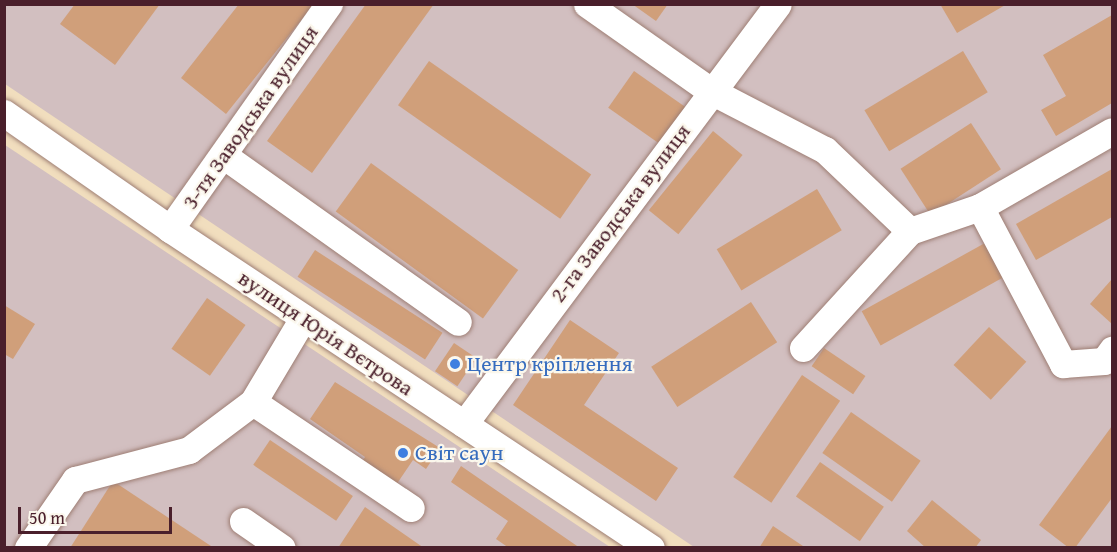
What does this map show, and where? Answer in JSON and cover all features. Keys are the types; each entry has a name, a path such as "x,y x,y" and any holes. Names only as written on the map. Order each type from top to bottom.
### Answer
{"street":[{"name":"3-тя Заводська вулиця","path":"170,229 330,4"},
{"path":"587,4 711,91 825,150 910,231"},
{"name":"2-га Заводська вулиця","path":"464,424 778,4"},
{"name":"вулиця Юрія Вєтрова","path":"4,113 170,229 651,548"},
{"path":"803,348 910,231 980,207 1113,131"},
{"path":"223,154 458,322"},
{"path":"980,207 1064,364 1104,361 1113,350"},
{"path":"28,548 75,480 189,450 253,402 303,318"},
{"path":"253,402 411,508"},
{"path":"243,521 282,548"}],"shaded area":[{"path":"4,5 1112,5 1112,547 694,547 5,84"},
{"path":"5,145 610,547 5,547"}],"building":[{"path":"75,4 160,4 115,65 60,24"},
{"path":"239,4 314,4 226,114 181,78"},
{"path":"366,4 434,4 312,173 267,141"},
{"path":"632,4 668,4 656,21"},
{"path":"940,4 1007,4 957,33"},
{"path":"1112,15 1112,103 1056,136 1041,110 1066,96 1043,55"},
{"path":"963,51 988,92 889,151 864,110"},
{"path":"429,61 591,175 560,219 398,105"},
{"path":"634,71 686,108 661,145 608,108"},
{"path":"971,123 1001,169 931,215 901,169"},
{"path":"713,131 743,155 678,234 649,210"},
{"path":"371,163 518,270 483,319 336,212"},
{"path":"1112,169 1112,217 1036,260 1016,224"},
{"path":"817,189 842,230 741,290 717,249"},
{"path":"985,243 1004,277 881,345 862,311"},
{"path":"315,250 442,333 425,360 298,277"},
{"path":"1112,279 1112,324 1090,304"},
{"path":"207,298 246,325 210,376 171,349"},
{"path":"751,302 777,342 677,407 651,367"},
{"path":"4,305 35,324 13,359 4,354"},
{"path":"570,320 619,353 584,405 678,468 656,501 513,405"},
{"path":"989,327 1026,362 991,400 954,365"},
{"name":"Центр кріплення","path":"454,343 476,358 457,386 435,371"},
{"path":"824,348 865,376 853,394 812,366"},
{"path":"802,375 840,401 771,503 733,477"},
{"path":"335,382 440,448 426,469 413,460 394,488 360,465 365,457 310,419"},
{"path":"851,412 921,461 892,502 822,453"},
{"path":"1112,426 1112,498 1075,548 1069,548 1039,525"},
{"path":"270,440 353,496 336,521 253,465"},
{"path":"820,462 884,507 860,541 796,496"},
{"path":"461,466 580,548 509,548 496,539 508,521 451,482"},
{"path":"113,481 214,548 70,548"},
{"path":"932,500 981,540 975,548 926,548 907,531"},
{"path":"365,507 424,548 338,548"},
{"path":"773,526 806,548 759,548"}],"place":[{"name":"Центр кріплення","path":"455,364"},
{"name":"Світ саун","path":"403,453"}]}
